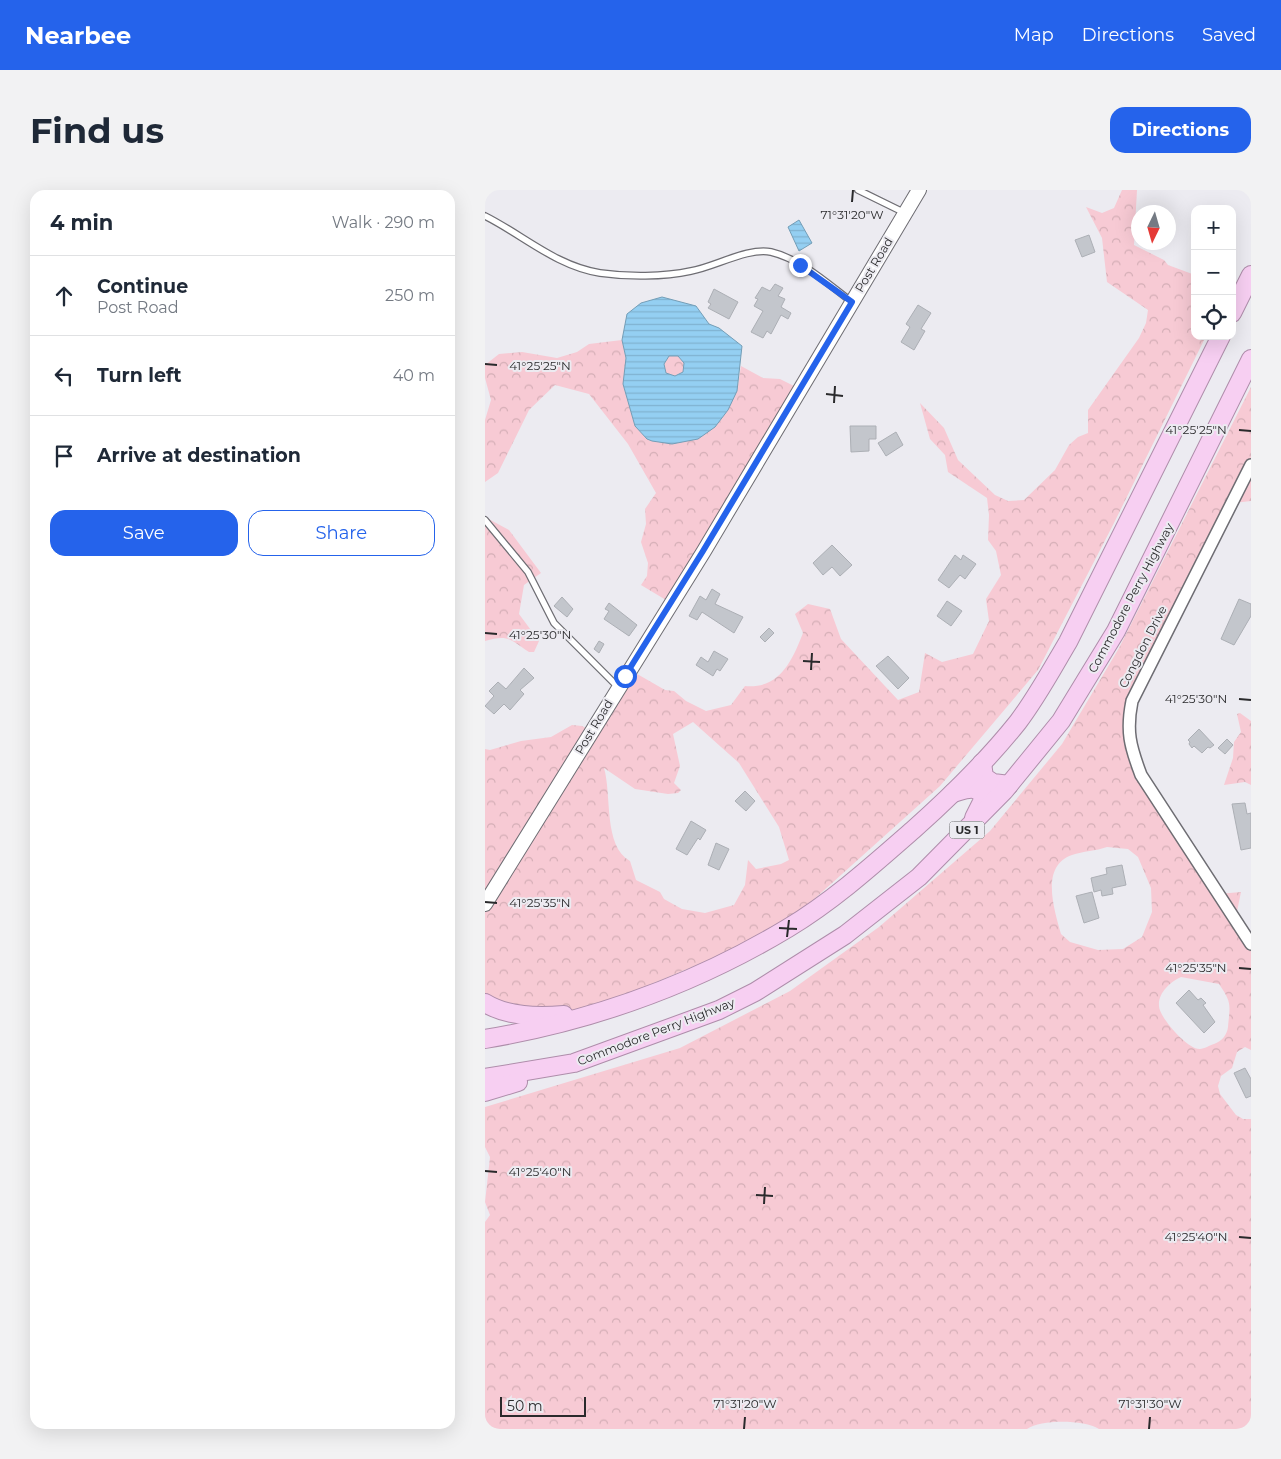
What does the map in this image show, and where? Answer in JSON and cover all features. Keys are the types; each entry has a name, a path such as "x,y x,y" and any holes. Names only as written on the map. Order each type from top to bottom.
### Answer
{"highway":[{"path":"1236,305 1251,275"},
{"name":"US 1","path":"485,1039 564,1023 626,1004 697,975 790,927 861,876 952,793 982,764 1018,722 1068,642 1219,340"},
{"name":"Commodore Perry Highway","path":"485,1078 574,1063 719,1010 755,992 875,912 919,877 970,828 1009,785 1061,721 1102,656 1251,359"},
{"path":"982,764 984,777 993,782 1009,785"},
{"path":"952,793 970,788 977,789 983,795 982,802 970,828"},
{"path":"485,1003 504,1011 547,1016 626,1004"},
{"path":"485,1092 574,1063"}],"street":[{"name":"Post Road","path":"485,904 703,551 919,190"},
{"name":"Congdon Drive","path":"1251,465 1132,700 1127,724 1130,747 1141,775 1251,944"}],"lane":[{"path":"858,190 905,213"},
{"path":"485,216 542,250 585,270 614,275 682,273 765,251 783,256 800,265 852,302"},
{"path":"485,520 528,572 554,623 618,687"}],"green space":[{"path":"1122,190 1137,190 1136,205 1131,205 1131,250 1144,250 1164,260 1168,265 1191,274 1191,340 1204,340 1114,523 1038,670 940,786 802,910 737,948 628,994 556,1016 485,1005 485,749 490,750 521,741 551,737 572,725 582,726 592,731 632,671 665,690 674,691 686,701 706,711 731,705 745,686 757,686 767,683 783,671 794,654 803,633 795,614 808,604 830,609 841,639 898,700 919,692 925,653 942,662 973,654 989,621 986,599 1001,575 996,551 988,540 989,515 987,498 948,472 945,455 930,439 920,403 944,428 958,460 995,495 1008,501 1024,500 1055,470 1069,445 1078,437 1088,433 1088,410 1139,338 1146,323 1148,310 1107,282 1102,238 1086,207 1102,213 1114,208","holes":["693,722 739,763 779,827 789,860 781,864 756,869 748,860 745,885 734,905 705,913 682,909 664,899 660,892 636,880 630,861 621,854 612,832 604,768 635,789 668,794 678,793 681,790 674,783 680,766 673,734"]},
{"path":"622,340 626,358 623,384 635,426 646,438 737,391 741,366 763,378 780,379 798,388 671,603 641,585 647,576 648,563 641,542 646,524 645,509 656,493 628,444 589,394 555,385 529,410 498,473 485,482 485,420 491,400 485,378 485,365 499,354 522,352 557,358 577,352 589,344"},
{"path":"669,356 678,356 684,363 683,372 675,376 666,373 664,364"},
{"path":"1251,387 1251,501 1234,503 1140,683 1130,750 1218,894 1241,892 1235,921 1243,933 1251,932 1251,1050 1245,1047 1237,1052 1232,1068 1221,1076 1218,1086 1220,1094 1236,1115 1243,1119 1251,1119 1251,1429 1099,1429 1074,1422 1052,1422 1027,1429 485,1429 485,1222 490,1215 485,1202 490,1157 485,1147 485,1107 680,1048 790,991 879,927 990,831 1062,744 1119,648","holes":["1107,847 1128,849 1138,857 1151,888 1152,912 1142,937 1123,949 1098,950 1070,942 1061,934 1055,913 1052,889 1056,868 1062,861 1072,855","1181,977 1219,984 1226,996 1229,1008 1227,1033 1217,1043 1202,1049 1195,1048 1175,1032 1160,1011 1159,1001 1163,992 1169,985"]},
{"path":"485,517 509,530 541,573 524,585 519,614 539,641 534,652 529,652 509,639 499,638 485,641"},
{"path":"1240,713 1251,721 1251,785 1245,782 1224,785 1233,758 1234,742 1241,732 1237,714"}],"water":[{"path":"799,220 812,243 799,251 788,227"},
{"path":"662,297 696,306 709,324 719,328 742,346 737,391 728,410 715,427 698,439 672,444 652,441 647,439 635,426 623,384 626,358 622,340 627,314 641,303","holes":["669,356 678,356 684,363 683,372 675,376 666,373 664,364"]}],"building":[{"path":"1089,235 1095,252 1082,257 1075,240"},
{"path":"775,284 783,288 778,296 785,299 781,307 791,313 788,319 781,315 771,334 767,331 763,338 751,332 763,311 754,306 758,299 755,298 762,287 770,291"},
{"path":"714,289 738,302 729,319 708,308 711,304 708,302"},
{"path":"918,305 931,313 921,329 925,331 914,350 901,342 910,327 906,324"},
{"path":"850,426 876,426 876,439 869,439 869,451 851,452"},
{"path":"896,432 903,445 886,456 878,443"},
{"path":"832,545 852,565 840,576 832,567 823,575 813,563"},
{"path":"955,555 961,560 963,555 976,564 965,579 960,575 949,588 938,580"},
{"path":"712,589 720,594 715,604 743,617 734,633 702,612 697,620 689,616 700,596 706,600"},
{"path":"562,597 573,609 567,617 554,606"},
{"path":"1239,599 1251,604 1251,616 1234,645 1221,639"},
{"path":"947,601 962,611 951,626 937,616"},
{"path":"609,603 637,625 629,636 604,619 609,611 605,609"},
{"path":"769,628 774,633 765,642 760,637"},
{"path":"599,641 604,644 599,653 594,649"},
{"path":"714,651 728,659 720,671 717,669 713,676 696,665 701,657 708,662"},
{"path":"888,656 909,678 898,689 876,666"},
{"path":"524,668 534,678 520,690 524,694 510,710 504,704 494,714 485,706 494,696 489,691 498,682 506,689"},
{"path":"1199,729 1214,745 1210,748 1208,747 1202,753 1194,746 1192,748 1188,740"},
{"path":"1227,739 1233,745 1225,754 1218,748"},
{"path":"745,791 755,801 746,811 735,801"},
{"path":"1245,803 1247,814 1251,813 1251,848 1241,850 1232,804"},
{"path":"691,821 706,830 700,840 698,838 687,855 676,849"},
{"path":"716,843 729,849 719,870 708,865"},
{"path":"1122,865 1126,885 1112,888 1113,894 1102,896 1101,890 1094,892 1091,878 1107,874 1106,868"},
{"path":"1092,892 1099,918 1084,923 1076,896"},
{"path":"1189,990 1198,1000 1201,998 1206,1003 1203,1005 1215,1022 1204,1033 1176,1003"},
{"path":"1245,1068 1251,1079 1251,1096 1246,1098 1234,1073"}],"route":[{"path":"625,676 784,418 852,302 800,265"}]}
